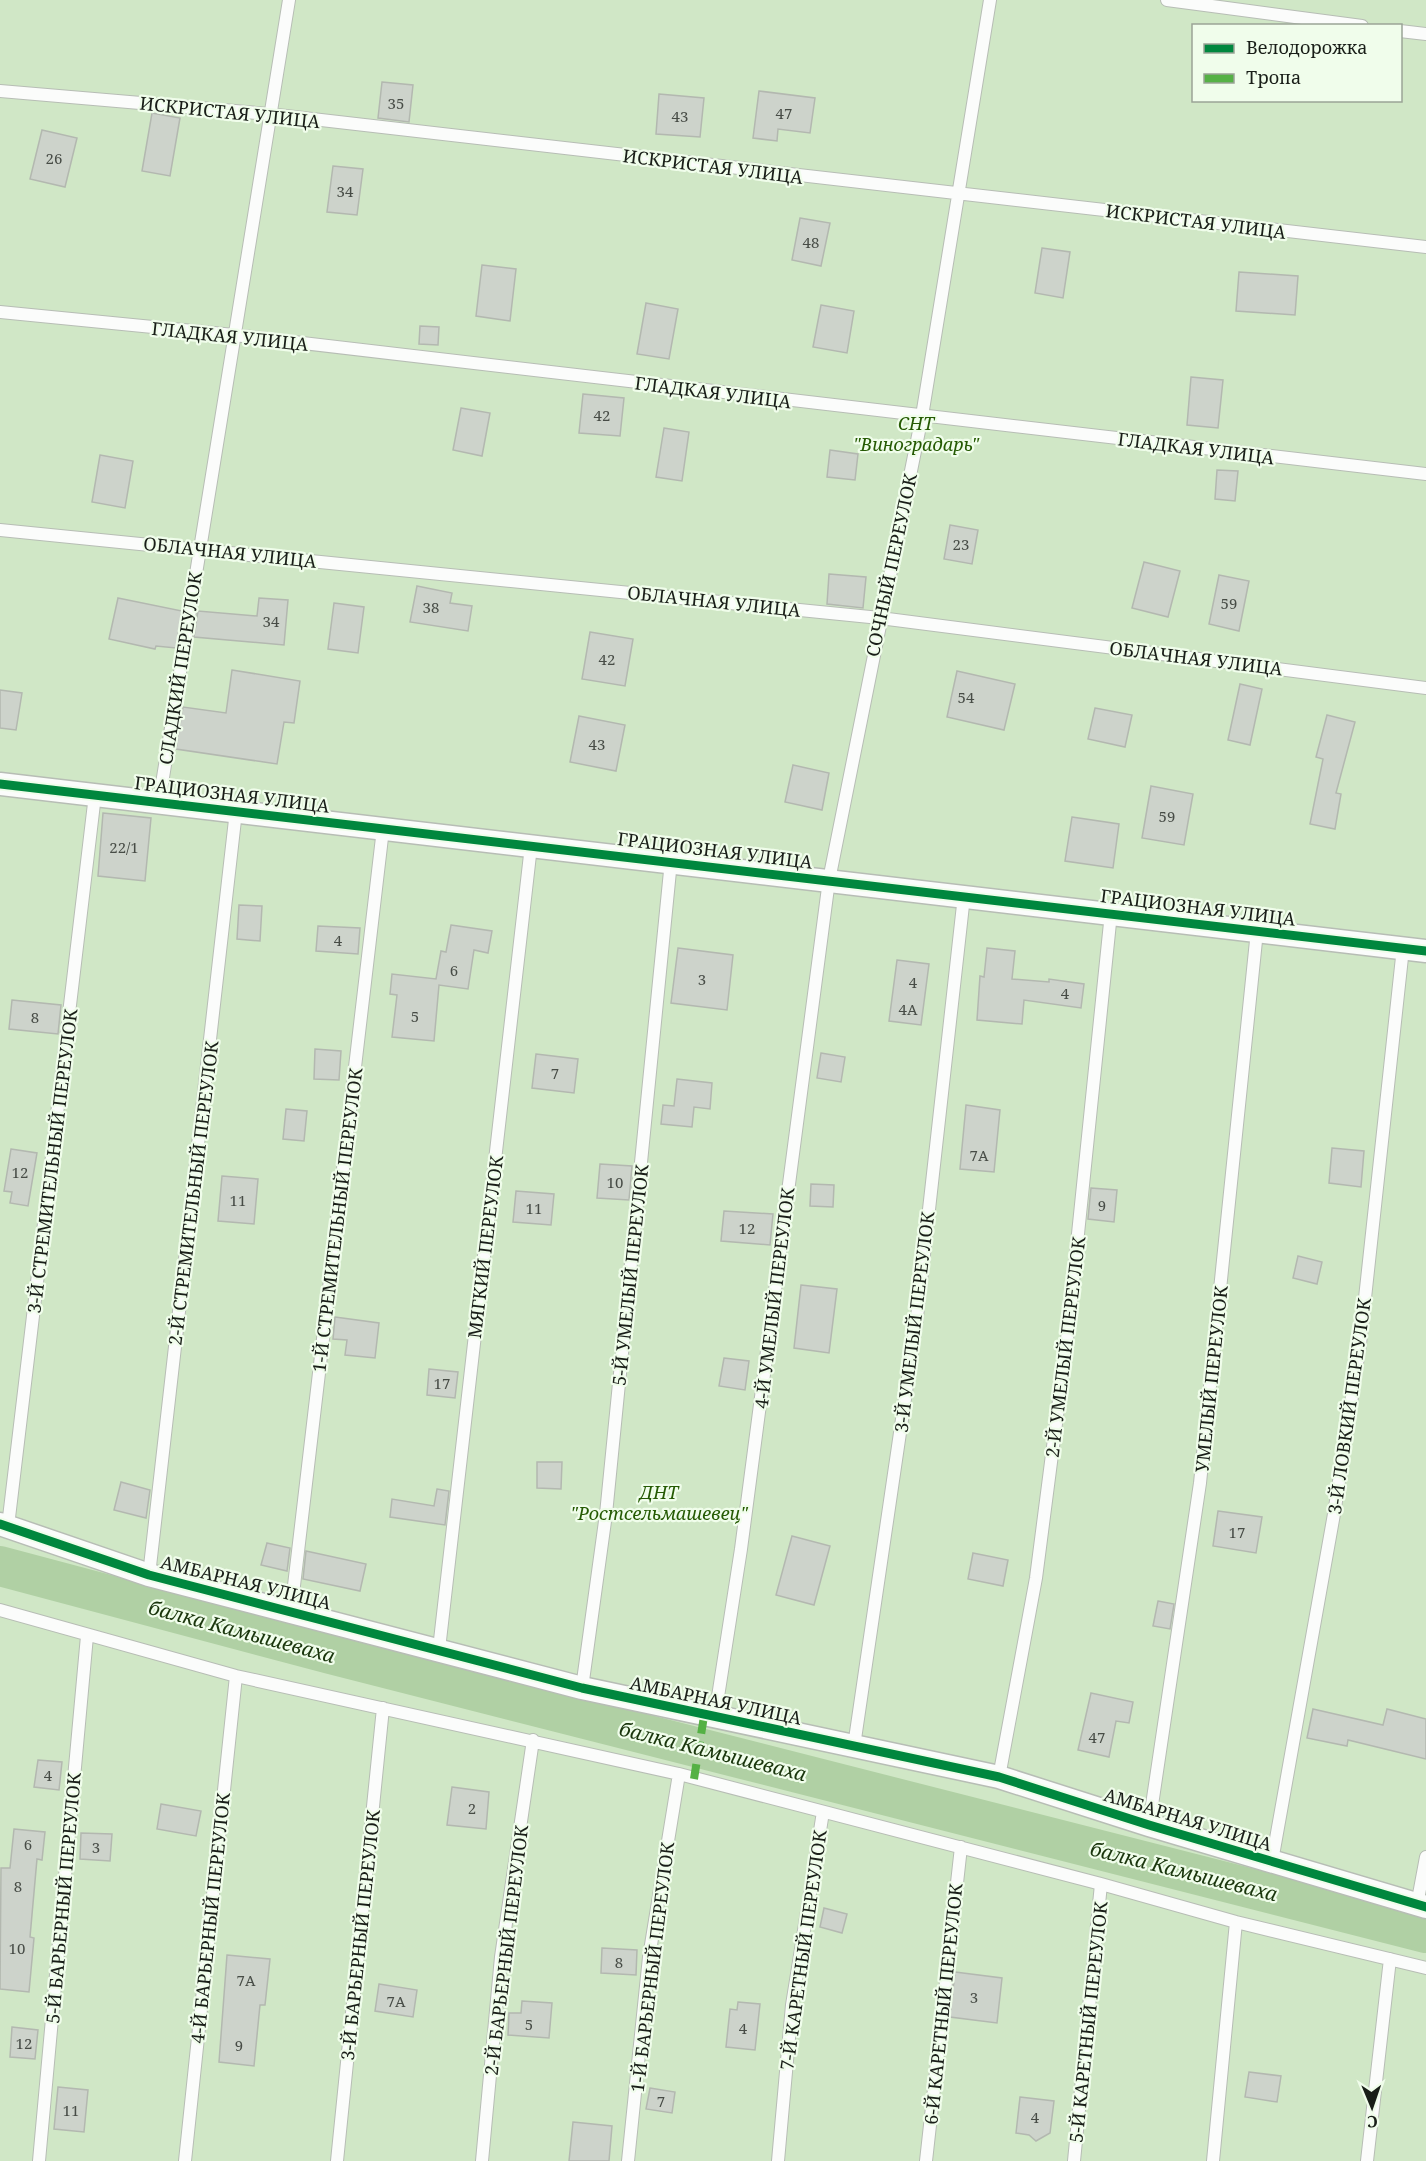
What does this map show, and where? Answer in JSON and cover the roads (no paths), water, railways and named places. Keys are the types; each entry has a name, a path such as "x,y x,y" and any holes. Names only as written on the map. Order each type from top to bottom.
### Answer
{"street":[{"name":"ГРАЦИОЗНАЯ УЛИЦА","path":"0,784 1426,951"},
{"name":"АМБАРНАЯ УЛИЦА","path":"4,1525 149,1575 582,1688 704,1716 715,1716 999,1777 1149,1825 1421,1906"}],"lane":[{"name":"СЛАДКИЙ ПЕРЕУЛОК","path":"159,802 289,0"},
{"name":"СОЧНЫЙ ПЕРЕУЛОК","path":"829,880 922,417 990,0"},
{"path":"1167,0 1347,24"},
{"path":"1402,31 1426,34"},
{"name":"ИСКРИСТАЯ УЛИЦА","path":"0,91 269,114 1426,247"},
{"name":"ГЛАДКАЯ УЛИЦА","path":"0,312 234,335 1426,474"},
{"name":"ОБЛАЧНАЯ УЛИЦА","path":"0,530 199,548 880,618 1426,688"},
{"name":"3-Й СТРЕМИТЕЛЬНЫЙ ПЕРЕУЛОК","path":"4,1525 95,795"},
{"name":"2-Й СТРЕМИТЕЛЬНЫЙ ПЕРЕУЛОК","path":"149,1575 236,812"},
{"name":"1-Й СТРЕМИТЕЛЬНЫЙ ПЕРЕУЛОК","path":"291,1611 383,829"},
{"name":"МЯГКИЙ ПЕРЕУЛОК","path":"439,1649 531,846"},
{"name":"5-Й УМЕЛЫЙ ПЕРЕУЛОК","path":"582,1688 606,1514 671,861"},
{"name":"4-Й УМЕЛЫЙ ПЕРЕУЛОК","path":"715,1716 741,1549 829,880"},
{"name":"3-Й УМЕЛЫЙ ПЕРЕУЛОК","path":"854,1746 916,1317 964,896"},
{"name":"2-Й УМЕЛЫЙ ПЕРЕУЛОК","path":"999,1777 1036,1578 1044,1519 1068,1331 1110,913"},
{"name":"УМЕЛЫЙ ПЕРЕУЛОК","path":"1149,1825 1200,1483 1257,931"},
{"name":"3-Й ЛОВКИЙ ПЕРЕУЛОК","path":"1272,1861 1334,1514 1360,1344 1403,948"},
{"path":"0,1610 236,1676 679,1774 1101,1884 1236,1922 1426,1968"},
{"name":"5-Й БАРЬЕРНЫЙ ПЕРЕУЛОК","path":"39,2161 87,1636"},
{"name":"4-Й БАРЬЕРНЫЙ ПЕРЕУЛОК","path":"185,2161 236,1676"},
{"name":"3-Й БАРЬЕРНЫЙ ПЕРЕУЛОК","path":"337,2161 383,1708"},
{"name":"2-Й БАРЬЕРНЫЙ ПЕРЕУЛОК","path":"482,2161 501,1957 533,1740"},
{"name":"1-Й БАРЬЕРНЫЙ ПЕРЕУЛОК","path":"628,2161 649,1957 679,1774"},
{"name":"7-Й КАРЕТНЫЙ ПЕРЕУЛОК","path":"777,2161 792,2005 823,1812"},
{"name":"6-Й КАРЕТНЫЙ ПЕРЕУЛОК","path":"926,2161 961,1847"},
{"path":"1421,1906 1426,1857"},
{"name":"5-Й КАРЕТНЫЙ ПЕРЕУЛОК","path":"1074,2161 1101,1884"},
{"path":"1213,2161 1236,1922"},
{"path":"1368,2161 1390,1959"}],"waterway":[{"name":"балка Камышеваха","path":"0,1566 330,1654 1426,1933"}],"park label":[{"name":"СНТ \"Виноградарь\"","path":"916,433"},
{"name":"ДНТ \"Ростсельмашевец\"","path":"659,1502"}]}
